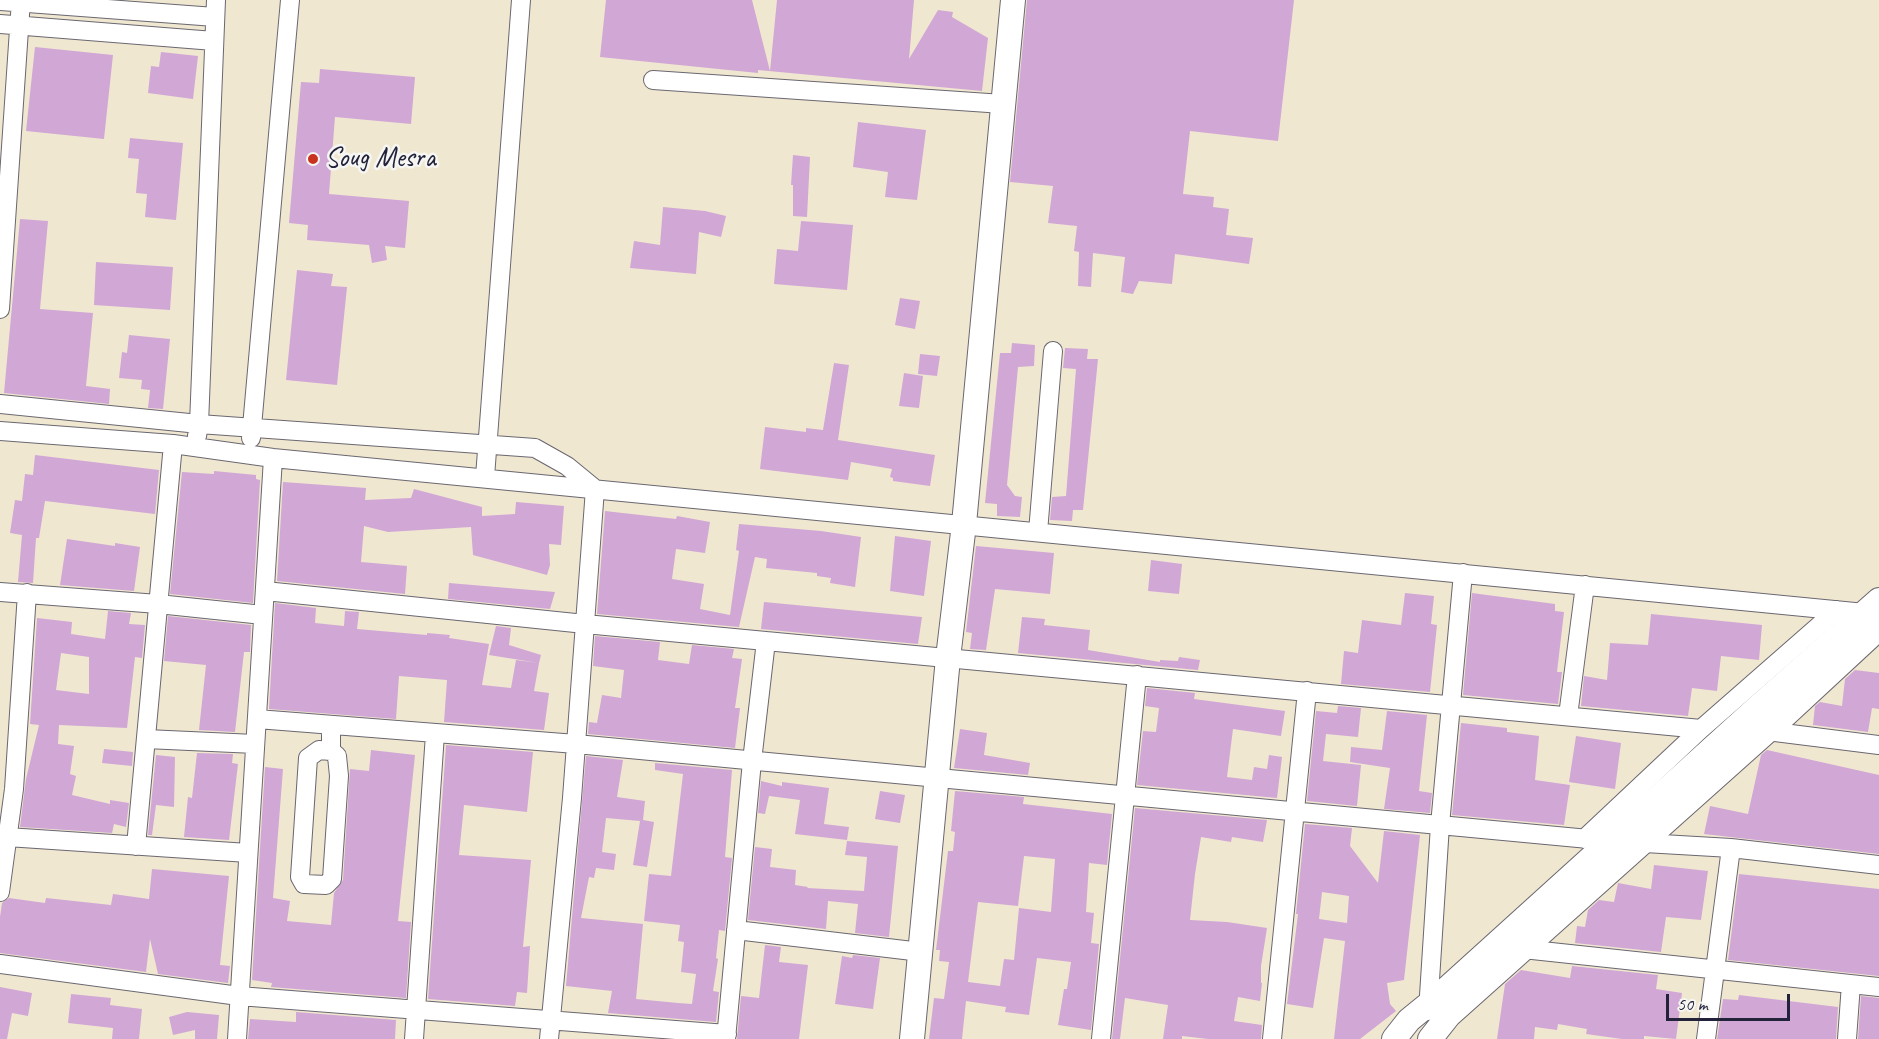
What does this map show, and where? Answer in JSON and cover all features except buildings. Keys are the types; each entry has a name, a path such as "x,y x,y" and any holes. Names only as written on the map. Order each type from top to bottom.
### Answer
{"main road":[{"path":"912,1039 948,658 964,524 1013,0"},
{"path":"1430,1038 1449,1015 1767,731 1874,614"},
{"path":"1394,1039 1409,1020 1610,841 1874,614"}],"street":[{"path":"250,454 290,0"},
{"path":"485,477 521,0"},
{"path":"0,1 215,8 199,424 195,447"},
{"path":"0,309 21,1"},
{"path":"0,24 214,41"},
{"path":"653,80 1003,104"},
{"path":"1038,532 1053,351"},
{"path":"0,404 199,424 535,448 567,466 595,489"},
{"path":"0,431 173,444 273,458 1874,614"},
{"path":"136,846 173,444"},
{"path":"237,1039 273,458"},
{"path":"550,1030 576,744 595,489"},
{"path":"1430,1038 1427,1006 1440,825 1463,573"},
{"path":"1569,716 1585,585"},
{"path":"265,591 585,624 1701,729"},
{"path":"0,592 158,604 263,615"},
{"path":"0,892 7,837 5,811 27,593"},
{"path":"1584,839 1701,729 1837,610"},
{"path":"0,964 239,996 417,1010 550,1030 726,1037 752,761 766,641"},
{"path":"1101,1039 1137,675"},
{"path":"1272,1039 1307,691"},
{"path":"256,719 576,744 1584,839 1731,848 1879,865"},
{"path":"331,726 331,751"},
{"path":"1767,731 1879,745"},
{"path":"414,1039 435,734"},
{"path":"146,739 255,744"},
{"path":"319,750 331,751 337,756 339,776 332,879 326,885 304,884 300,877 303,818 308,758 319,750"},
{"path":"303,818 337,821"},
{"path":"7,837 248,853"},
{"path":"1706,1039 1731,848"},
{"path":"736,930 921,952"},
{"path":"1523,949 1879,987"},
{"path":"1847,1039 1851,984"}],"place":[{"name":"Soug Mesra","path":"313,159"}]}
